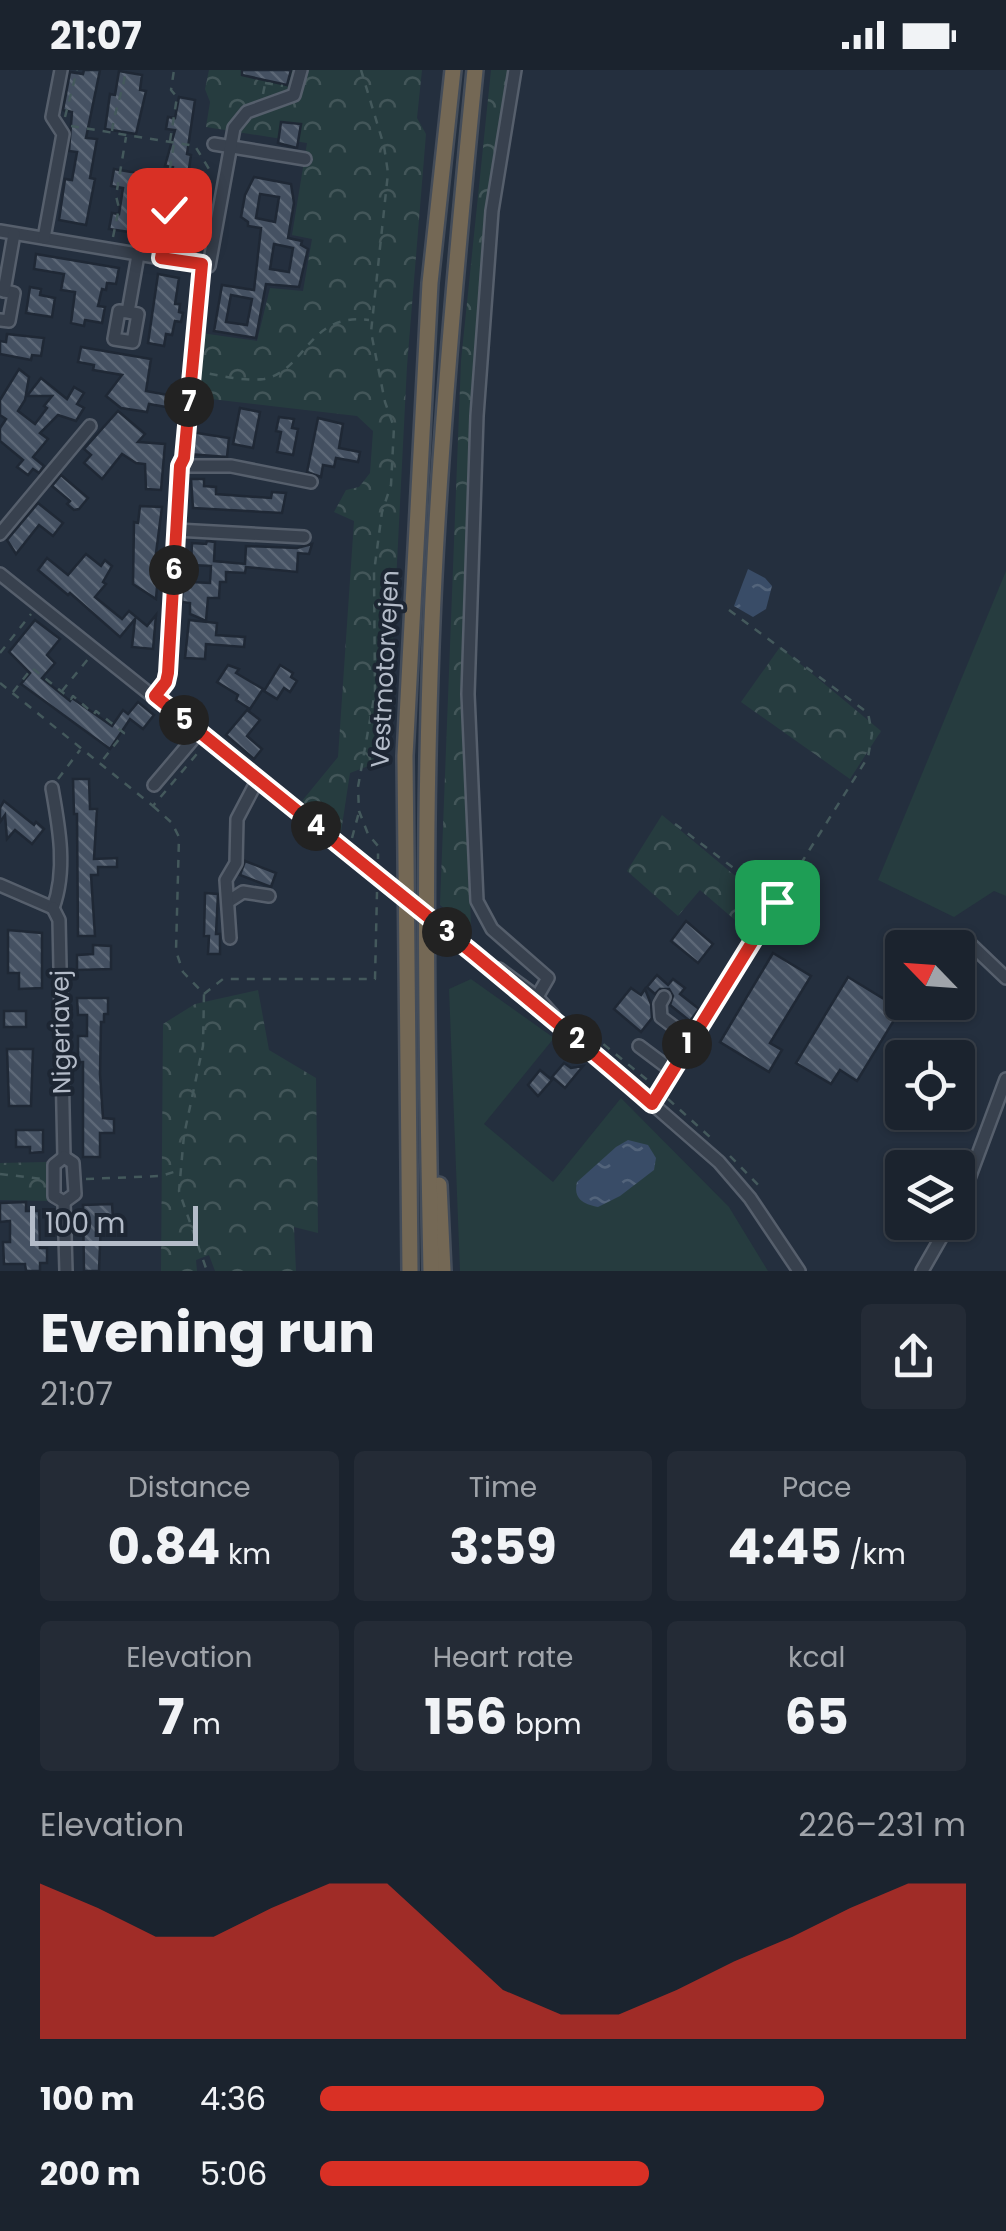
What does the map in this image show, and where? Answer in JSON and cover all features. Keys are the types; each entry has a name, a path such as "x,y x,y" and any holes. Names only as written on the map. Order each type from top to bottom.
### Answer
{"highway":[{"name":"Vestmotorvejen","path":"410,1271 405,756 430,283 452,70"},
{"name":"Vestmotorvejen","path":"431,1271 427,1021 437,526 453,290 475,70"},
{"path":"427,1021 436,1079 443,1271"},
{"path":"402,1271 409,1207"}],"street":[{"path":"44,238 63,134 52,117 60,70"},
{"path":"0,320 9,321 14,293 2,291 7,232 210,266 234,128 247,112 286,100 298,88 301,70"},
{"path":"515,70 492,211 478,416 468,694 477,901 492,929 548,978 537,997"},
{"path":"214,144 305,160"},
{"path":"128,312 138,255"},
{"path":"0,534 90,426"},
{"path":"155,696 168,673 180,466 231,466 311,482"},
{"path":"176,530 304,536"},
{"path":"0,574 288,804 371,865 525,999 560,1023 719,1162 750,1198 800,1271"},
{"path":"154,785 204,736"},
{"path":"230,938 226,880 236,863 237,819 258,779"},
{"name":"Nigeriavej","path":"52,788 59,826 60,888 54,908 59,920 64,1157"},
{"path":"0,886 54,908"},
{"path":"229,901 243,892 269,896"},
{"path":"975,948 1006,978"},
{"path":"478,957 537,997 560,1023"},
{"path":"652,1104 729,978"},
{"path":"664,997 660,1004 662,1017 690,1039"},
{"path":"640,1046 671,1070"},
{"path":"975,1162 1006,1079"},
{"path":"64,1157 73,1163 75,1180 74,1194 64,1202 54,1196 54,1165 64,1157"},
{"path":"64,1202 66,1271"},
{"path":"922,1271 940,1240"}],"path":[{"path":"77,70 64,127 195,146 209,168 226,170"},
{"path":"112,133 126,70"},
{"path":"161,258 169,210 165,200 177,97 171,90 174,70"},
{"path":"346,849 359,811 358,787 376,692 374,572 382,512 391,484 394,428 385,402 371,321 388,173 361,70"},
{"path":"265,82 298,88"},
{"path":"111,250 126,135"},
{"path":"180,466 184,458 202,264"},
{"path":"192,370 268,378 281,371 331,324 354,318 371,321"},
{"path":"0,653 38,606"},
{"path":"729,978 868,757 872,734 868,713 730,610"},
{"path":"62,692 96,650"},
{"path":"12,692 32,668 124,733 100,763"},
{"path":"0,682 153,806 172,823 179,837 176,951 184,972 204,994 203,1046 178,1191 207,1271"},
{"path":"153,806 204,736"},
{"path":"52,788 81,748"},
{"path":"359,811 368,834 378,846 371,865"},
{"path":"675,824 777,902"},
{"path":"204,994 223,978 375,979 377,884"},
{"path":"75,1180 161,1176 179,1170"},
{"path":"0,1174 54,1180"}],"green space":[{"path":"209,70 422,70 417,118 426,134 407,366 387,759 350,773 341,832 302,801 338,757 354,521 334,512 346,490 359,487 370,473 373,431 357,416 194,397 201,333 257,341 270,288 303,291 312,239 292,235 307,143 206,127"},
{"path":"491,70 511,70 489,209 464,653 471,930 440,905 461,361"},
{"path":"1006,571 1006,896 994,891 954,917 878,880"},
{"path":"780,647 881,731 850,779 741,702"},
{"path":"662,815 774,908 756,938 700,890 678,916 627,871"},
{"path":"471,979 554,1038 484,1124 553,1182 621,1098 729,1207 768,1271 460,1271 449,989"},
{"path":"258,990 269,1050 316,1078 318,1233 294,1227 296,1271 215,1271 209,1255 196,1260 197,1271 161,1271 163,1024 195,1004"},
{"path":"46,1162 47,1201 0,1200 0,1163"}],"water":[{"path":"748,569 772,586 766,609 753,617 734,606"},
{"path":"628,1140 648,1145 656,1158 654,1170 598,1207 580,1200 577,1182"}],"building":[{"path":"84,70 100,70 86,138 97,139 90,178 95,179 86,225 59,220 65,179 72,180 77,152 69,151 72,112 63,110 70,72 83,74"},
{"path":"242,70 291,70 287,85 242,75"},
{"path":"119,71 142,75 140,90 146,91 136,134 105,129 110,94 115,95"},
{"path":"179,97 195,100 187,154 191,155 187,183 191,189 181,240 168,238 168,232 159,231 162,219 170,220 176,182 173,167 165,166 175,130 166,129 168,117 175,118"},
{"path":"281,122 301,124 297,148 278,143"},
{"path":"114,169 143,174 136,233 109,229 112,213 119,214 123,188 111,186"},
{"path":"254,177 291,184 294,203 288,238 302,241 301,245 308,249 299,287 266,284 256,338 214,331 222,285 254,290 261,228 248,226 241,217","holes":["260,194 279,197 275,222 256,218","274,244 293,248 289,272 270,269","231,295 252,299 247,325 226,322"]},
{"path":"36,254 119,268 116,284 107,283 106,290 102,289 98,306 105,307 102,323 71,323 75,292 61,290 64,274 34,269"},
{"path":"158,274 179,278 175,304 180,304 179,312 183,313 181,322 175,321 172,335 166,334 164,346 148,343"},
{"path":"30,287 41,289 40,295 55,298 52,317 26,313"},
{"path":"7,334 44,338 41,356 32,355 31,360 0,354 0,341 6,342"},
{"path":"81,347 151,359 146,391 179,397 177,409 149,404 147,412 121,408 106,396 122,375 93,370 94,365 78,362"},
{"path":"19,369 29,377 25,400 18,411 35,424 52,396 27,396 41,378 67,399 74,387 84,393 77,404 84,408 76,421 58,415 40,433 48,439 33,457 44,466 39,473 33,469 28,475 17,467 23,460 0,441 0,428 6,419 0,415 0,400"},
{"path":"240,408 260,412 253,448 233,444"},
{"path":"118,411 145,434 138,442 165,444 161,490 146,489 145,464 122,454 102,479 84,463 91,455 84,449"},
{"path":"279,417 294,419 292,428 298,429 293,455 277,452"},
{"path":"318,418 343,424 339,448 360,452 358,462 336,458 334,467 323,465 321,477 307,472"},
{"path":"191,432 229,438 227,457 188,454"},
{"path":"61,475 88,498 79,509 74,510 67,504 70,501 52,486"},
{"path":"191,479 204,479 204,486 216,487 216,494 271,498 272,492 286,493 282,513 193,508"},
{"path":"38,503 63,523 53,536 39,525 16,554 7,540"},
{"path":"140,506 162,507 155,561 159,562 156,599 133,584 134,522 138,523"},
{"path":"215,542 214,561 245,564 246,546 297,548 312,544 309,554 298,553 297,572 246,567 245,573 226,572 226,582 220,582 219,598 208,598 206,621 190,614 190,603 182,602 183,573 192,573 191,582 210,583 211,566 191,565 192,543"},
{"path":"86,554 101,566 105,560 112,566 103,582 106,584 95,597 122,619 129,611 147,626 156,615 153,649 132,647 135,619 120,637 38,570 47,558 68,575"},
{"path":"35,620 60,639 47,655 55,663 42,678 70,701 72,698 112,726 123,710 128,714 138,702 154,715 143,729 130,719 110,749 21,684 30,673 9,652"},
{"path":"189,620 217,623 216,635 245,637 244,647 206,644 205,659 185,658"},
{"path":"228,665 263,689 250,709 236,700 238,695 217,682"},
{"path":"280,665 293,673 291,677 297,681 290,692 284,688 277,699 264,691"},
{"path":"247,710 260,720 247,736 262,749 254,759 226,735"},
{"path":"73,779 89,779 90,809 97,809 94,859 117,858 117,867 98,867 98,875 91,875 95,936 78,936"},
{"path":"4,801 44,829 32,844 15,830 7,839 5,815 0,822"},
{"path":"245,861 276,873 271,887 240,875"},
{"path":"205,893 218,894 216,934 220,934 220,954 208,954 209,936 204,936"},
{"path":"686,921 713,944 698,963 671,941"},
{"path":"8,930 42,933 42,988 19,989 19,973 8,973"},
{"path":"93,945 111,946 111,969 77,970 77,955 93,954"},
{"path":"773,953 811,976 770,1043 782,1050 769,1072 720,1042"},
{"path":"657,975 668,985 673,979 685,988 680,994 699,1009 690,1021 670,1005 673,996 669,989 660,989 655,994 647,987"},
{"path":"848,977 885,997 885,1020 894,1020 857,1081 840,1070 831,1084 796,1063"},
{"path":"631,988 641,995 645,989 651,1004 652,1018 641,1032 614,1009"},
{"path":"77,998 108,998 108,1014 104,1014 101,1022 100,1074 103,1118 114,1119 114,1133 100,1133 100,1157 83,1157 83,1062 78,1062 78,1036 87,1036 87,1015 78,1015"},
{"path":"4,1011 26,1011 26,1027 4,1027"},
{"path":"7,1049 33,1049 31,1106 9,1106"},
{"path":"564,1063 571,1068 583,1066 565,1088 552,1077"},
{"path":"540,1070 552,1080 538,1096 528,1085"},
{"path":"16,1130 43,1130 43,1152 30,1153 30,1147 16,1147"},
{"path":"26,1202 26,1211 39,1211 40,1248 47,1248 47,1263 40,1263 40,1271 26,1271 25,1264 4,1264 3,1242 10,1242 10,1221 0,1222 0,1203"},
{"path":"112,1204 113,1219 101,1219 99,1271 84,1271 83,1205"}],"route":[{"path":"169,210 161,258 202,264 184,458 180,466 168,673 155,696 525,999 560,1023 652,1104 777,902"}]}
